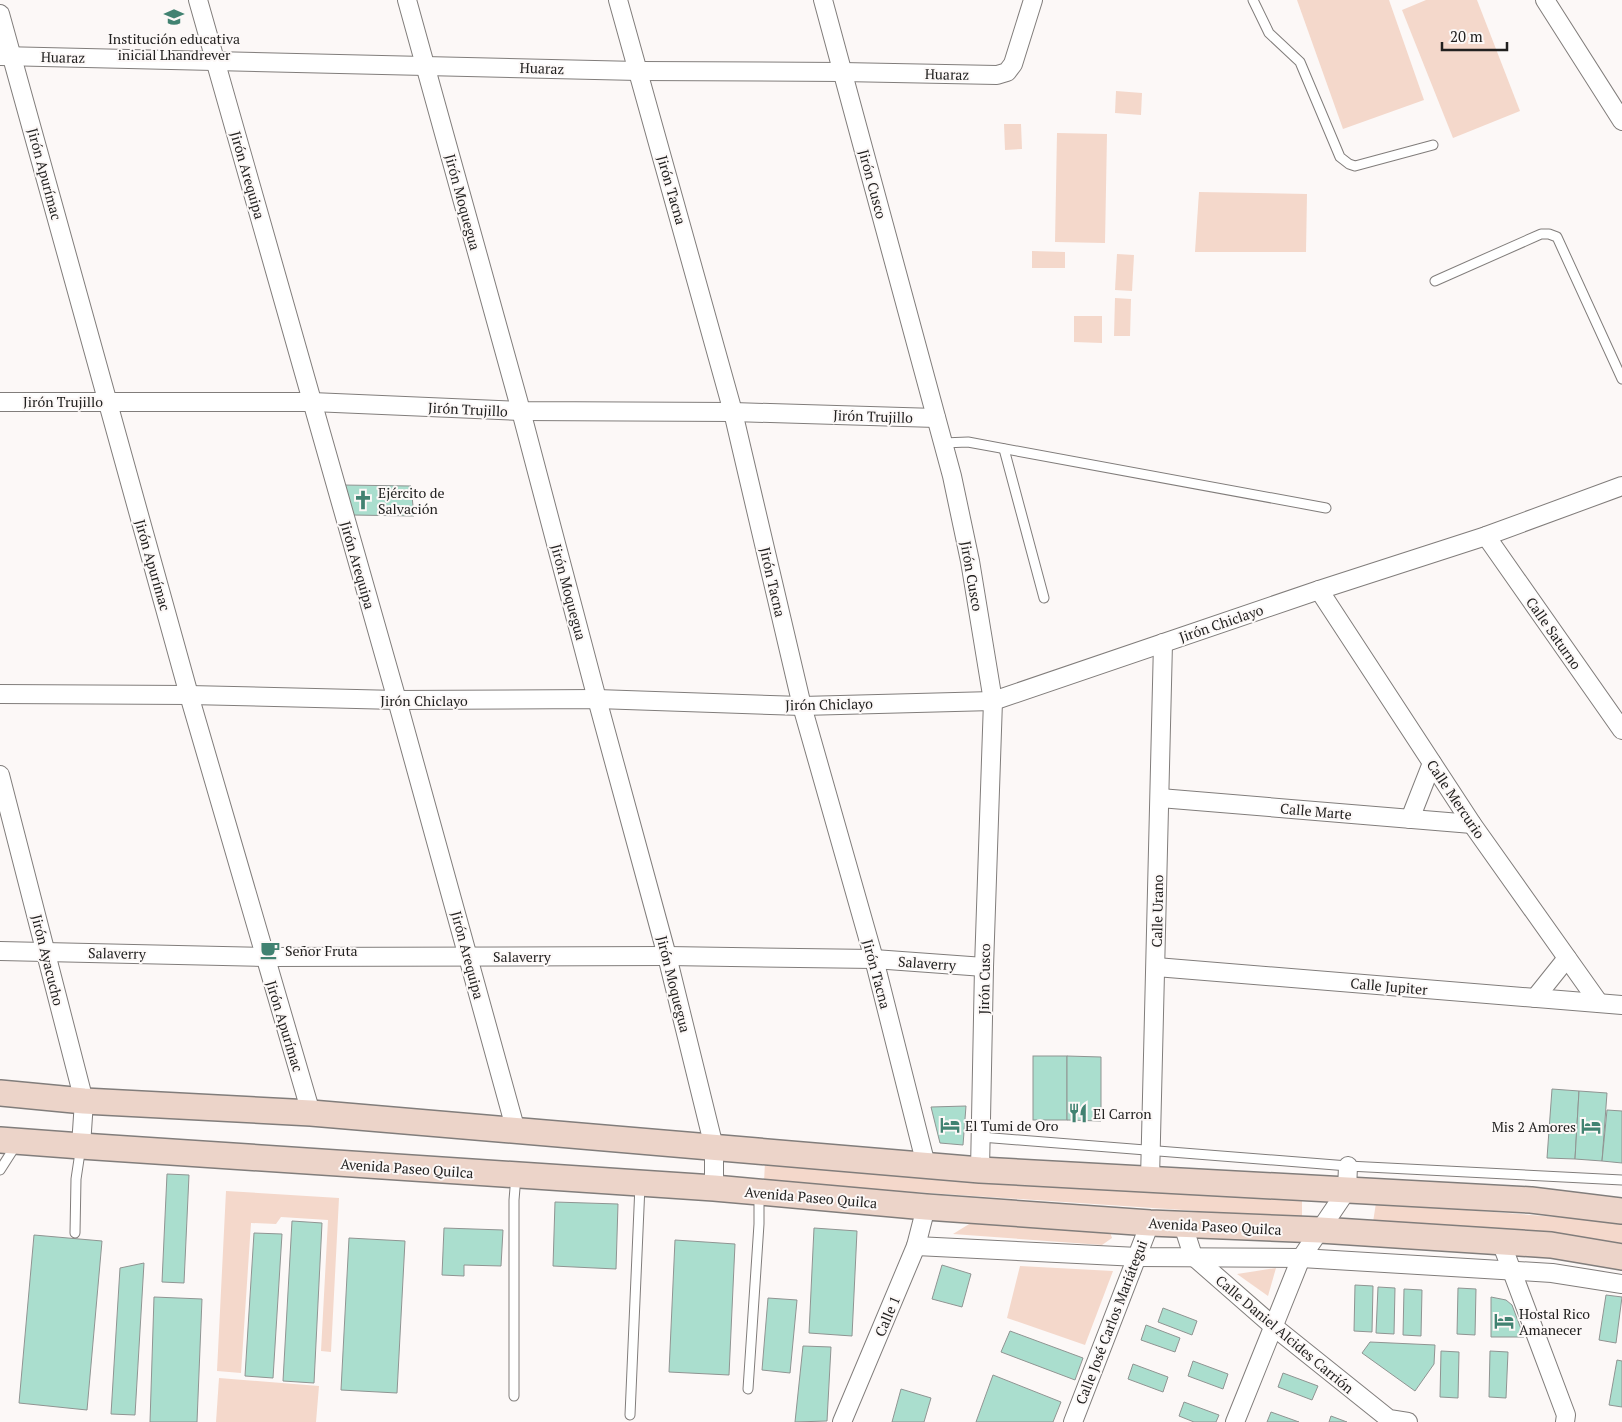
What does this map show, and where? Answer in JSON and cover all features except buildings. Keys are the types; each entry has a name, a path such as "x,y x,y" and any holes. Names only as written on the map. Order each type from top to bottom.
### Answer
{"main road":[{"path":"0,1093 84,1101 311,1114 980,1170 1150,1179 1348,1178 1622,1211"},
{"name":"Avenida Paseo Quilca","path":"9,1140 714,1188 926,1207 1150,1223 1320,1230 1551,1245 1622,1257"}],"street":[{"name":"Jirón Arequipa","path":"198,0 397,700 516,1131"},
{"name":"Jirón Moquegua","path":"407,0 521,411 667,956 714,1147 714,1188"},
{"name":"Jirón Tacna","path":"618,0 733,412 802,706 874,959 926,1165"},
{"name":"Jirón Cusco","path":"823,0 952,476 970,561 993,701 984,966 980,1170"},
{"name":"Huaraz","path":"6,56 638,71 997,75 1007,72 1013,64 1034,0"},
{"path":"1545,0 1622,121"},
{"name":"Jirón Apurímac","path":"0,14 6,56 107,401 264,957 311,1114"},
{"name":"Jirón Trujillo","path":"0,402 312,402 521,411 733,412 936,418"},
{"name":"Jirón Chiclayo","path":"0,694 189,695 397,700 597,699 802,706 993,701 1319,590 1486,536 1622,486"},
{"name":"Calle Saturno","path":"1486,536 1622,730"},
{"name":"Calle Mercurio","path":"1319,590 1472,824 1598,1003"},
{"name":"Calle Urano","path":"1150,1179 1163,643"},
{"path":"1410,819 1432,763"},
{"name":"Jirón Ayacucho","path":"0,775 84,1101 81,1146"},
{"name":"Calle Marte","path":"1160,798 1472,824"},
{"name":"Salaverry","path":"0,951 264,957 667,956 874,959 984,966"},
{"path":"1534,998 1566,958"},
{"name":"Calle Jupiter","path":"1156,967 1622,1005"},
{"path":"1235,1422 1300,1258 1320,1230 1348,1178"},
{"name":"Calle 1","path":"842,1422 916,1246 926,1207"},
{"name":"Calle José Carlos Mariátegui","path":"1073,1422 1150,1223"},
{"path":"1183,1225 1193,1256"},
{"path":"1501,1242 1566,1415 1565,1422"},
{"name":"Avenida Paseo Quilca","path":"916,1246 1138,1257 1300,1258 1552,1273 1622,1284"},
{"name":"Calle Daniel Alcides Carrión","path":"1193,1256 1273,1326 1388,1421 1408,1422"}],"lane":[{"path":"1253,0 1269,32 1300,62 1340,157 1349,164 1356,166 1433,145"},
{"path":"1435,281 1541,234 1557,237 1622,380"},
{"path":"943,443 968,442 1326,508"},
{"path":"1004,449 1044,598"},
{"path":"981,1137 1151,1150 1348,1178 1622,1180"},
{"path":"0,1170 9,1140"},
{"path":"75,1233 76,1178 81,1146"},
{"path":"514,1396 514,1200 516,1175"},
{"path":"630,1415 640,1183"},
{"path":"748,1389 759,1224 759,1193"}],"shaded area":[{"path":"1297,0 1389,0 1424,100 1343,129"},
{"path":"1426,0 1477,0 1520,111 1453,138 1402,10"},
{"path":"1116,91 1142,93 1141,115 1115,113"},
{"path":"1004,124 1021,124 1022,149 1005,150"},
{"path":"1057,133 1107,134 1105,243 1055,242"},
{"path":"1199,192 1307,194 1306,252 1195,252"},
{"path":"1032,251 1065,252 1065,268 1032,268"},
{"path":"1117,254 1134,255 1132,291 1115,290"},
{"path":"1115,298 1131,299 1130,336 1114,336"},
{"path":"1074,316 1102,316 1102,343 1074,342"},
{"path":"765,1162 1302,1199 1302,1218 764,1182"},
{"path":"226,1191 339,1198 331,1352 321,1351 328,1220 281,1217 276,1224 251,1223 241,1373 217,1371"},
{"path":"1376,1203 1622,1222 1622,1246 1373,1222"},
{"path":"974,1221 1108,1226 1112,1238 1102,1245 953,1234"},
{"path":"1020,1266 1113,1271 1085,1345 1007,1318"},
{"path":"1276,1268 1268,1296 1237,1274"},
{"path":"219,1378 319,1386 316,1422 216,1422"}],"place":[{"name":"Institución educativa inicial Lhandrever","path":"174,17"},
{"name":"Ejército de Salvación","path":"363,500"},
{"name":"Señor Fruta","path":"270,950"},
{"name":"El Carron","path":"1078,1113"},
{"name":"El Tumi de Oro","path":"950,1125"},
{"name":"Mis 2 Amores","path":"1591,1126"},
{"name":"Hostal Rico Amanecer","path":"1504,1321"}]}
